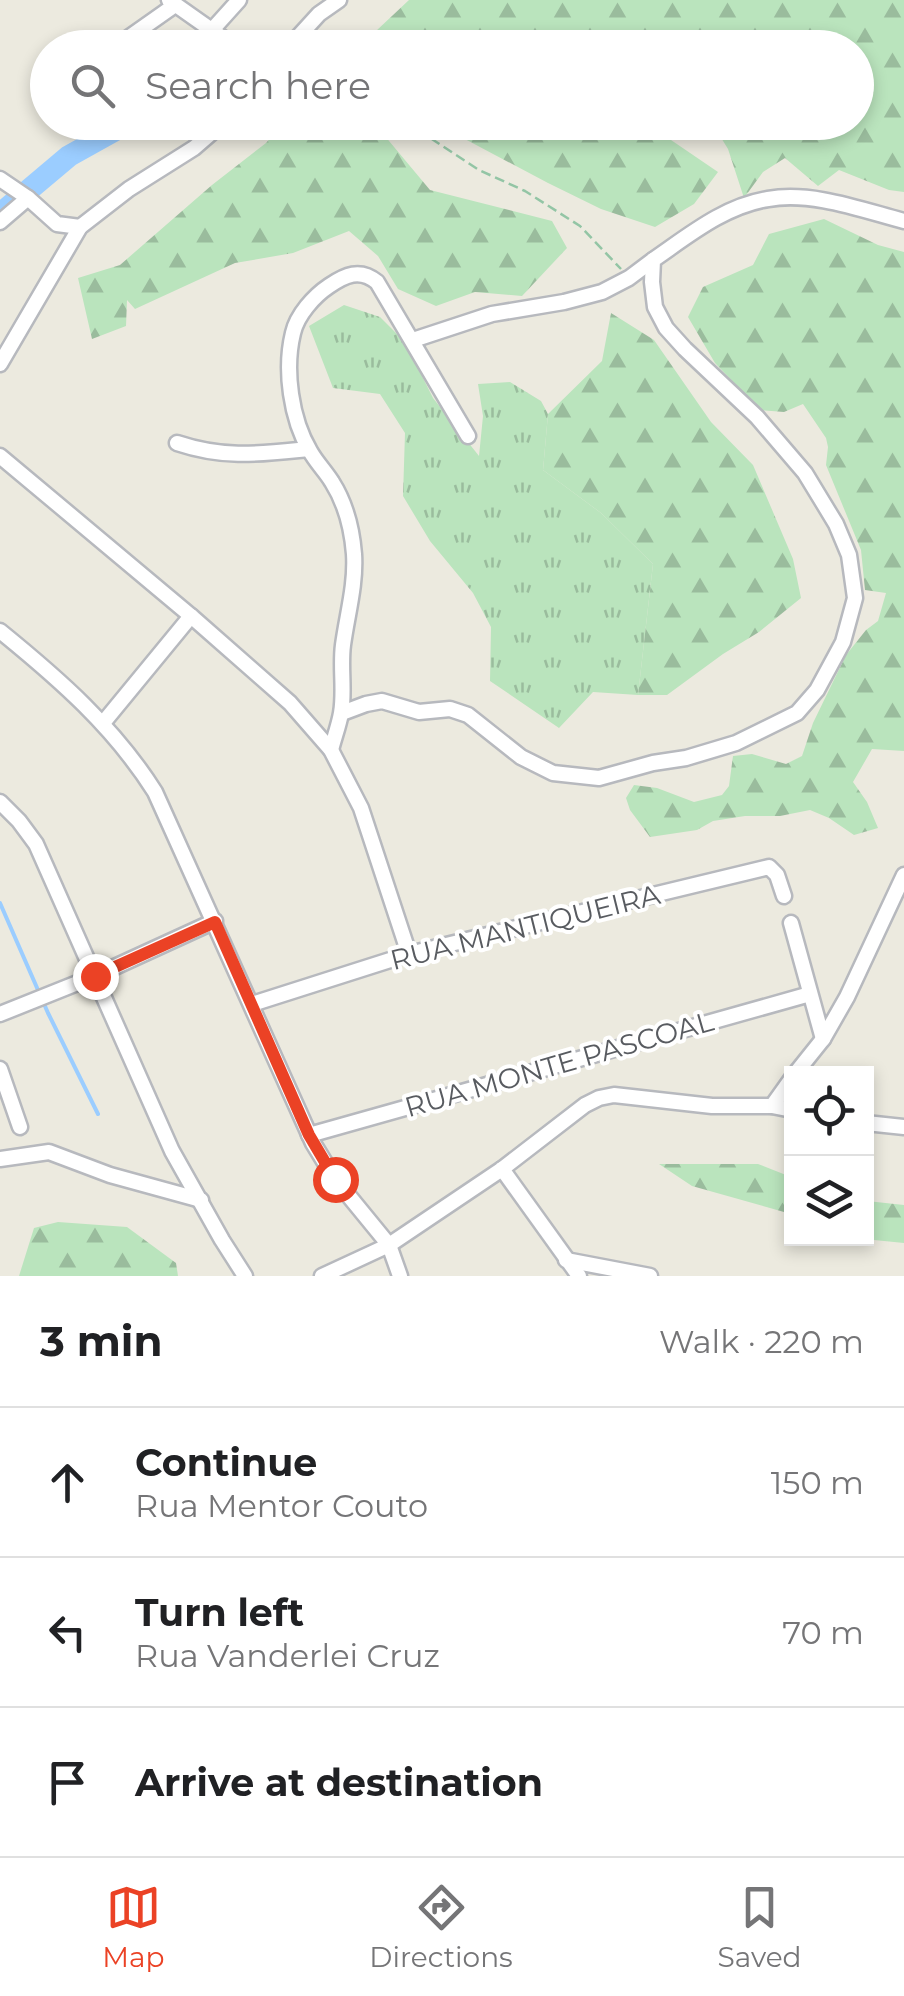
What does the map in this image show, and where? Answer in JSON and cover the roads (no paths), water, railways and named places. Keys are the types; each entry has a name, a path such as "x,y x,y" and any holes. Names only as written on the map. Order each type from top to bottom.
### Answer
{"street":[{"path":"137,30 172,2 212,30 238,0"},
{"path":"304,30 339,0"},
{"path":"0,364 80,227 203,140"},
{"path":"2,184 28,198 57,224 80,227"},
{"path":"413,340 492,314 602,292 629,278 706,223 769,198 795,197 837,204 904,221"},
{"path":"0,222 28,198"},
{"path":"342,713 382,701 419,712 450,710 468,715 521,757 553,772 599,778 736,743 796,713 816,690 843,642 854,598 848,556 836,524 805,473 756,417 666,328 656,307 653,260"},
{"path":"331,750 342,713 342,648 353,574 351,528 333,483 308,449 294,409 289,361 293,330 308,306 338,280 354,273 368,274 413,340 468,436"},
{"path":"177,443 224,454 308,449"},
{"path":"0,456 290,702 331,750 361,808 409,954"},
{"path":"102,723 191,616"},
{"path":"0,631 58,678 136,761 155,792 309,1135 335,1179 389,1244 400,1276"},
{"path":"0,802 36,844 172,1151 245,1276"},
{"name":"RUA MANTIQUEIRA","path":"252,1004 409,954 769,867 784,896"},
{"path":"801,1066 823,1039 847,997 904,874"},
{"path":"0,1014 215,922"},
{"path":"791,923 823,1039"},
{"name":"RUA MONTE PASCOAL","path":"309,1135 810,994"},
{"path":"0,1069 20,1126"},
{"path":"772,1106 784,1089"},
{"path":"322,1276 389,1244 502,1170 599,1098 614,1095 712,1106 784,1108"},
{"path":"874,1124 904,1126"},
{"path":"0,1159 49,1152 110,1175 200,1200"},
{"path":"502,1170 579,1276"},
{"path":"566,1260 650,1276"}],"waterway":[{"path":"6,209 69,156 98,140"},
{"path":"0,903 98,1114"}]}
